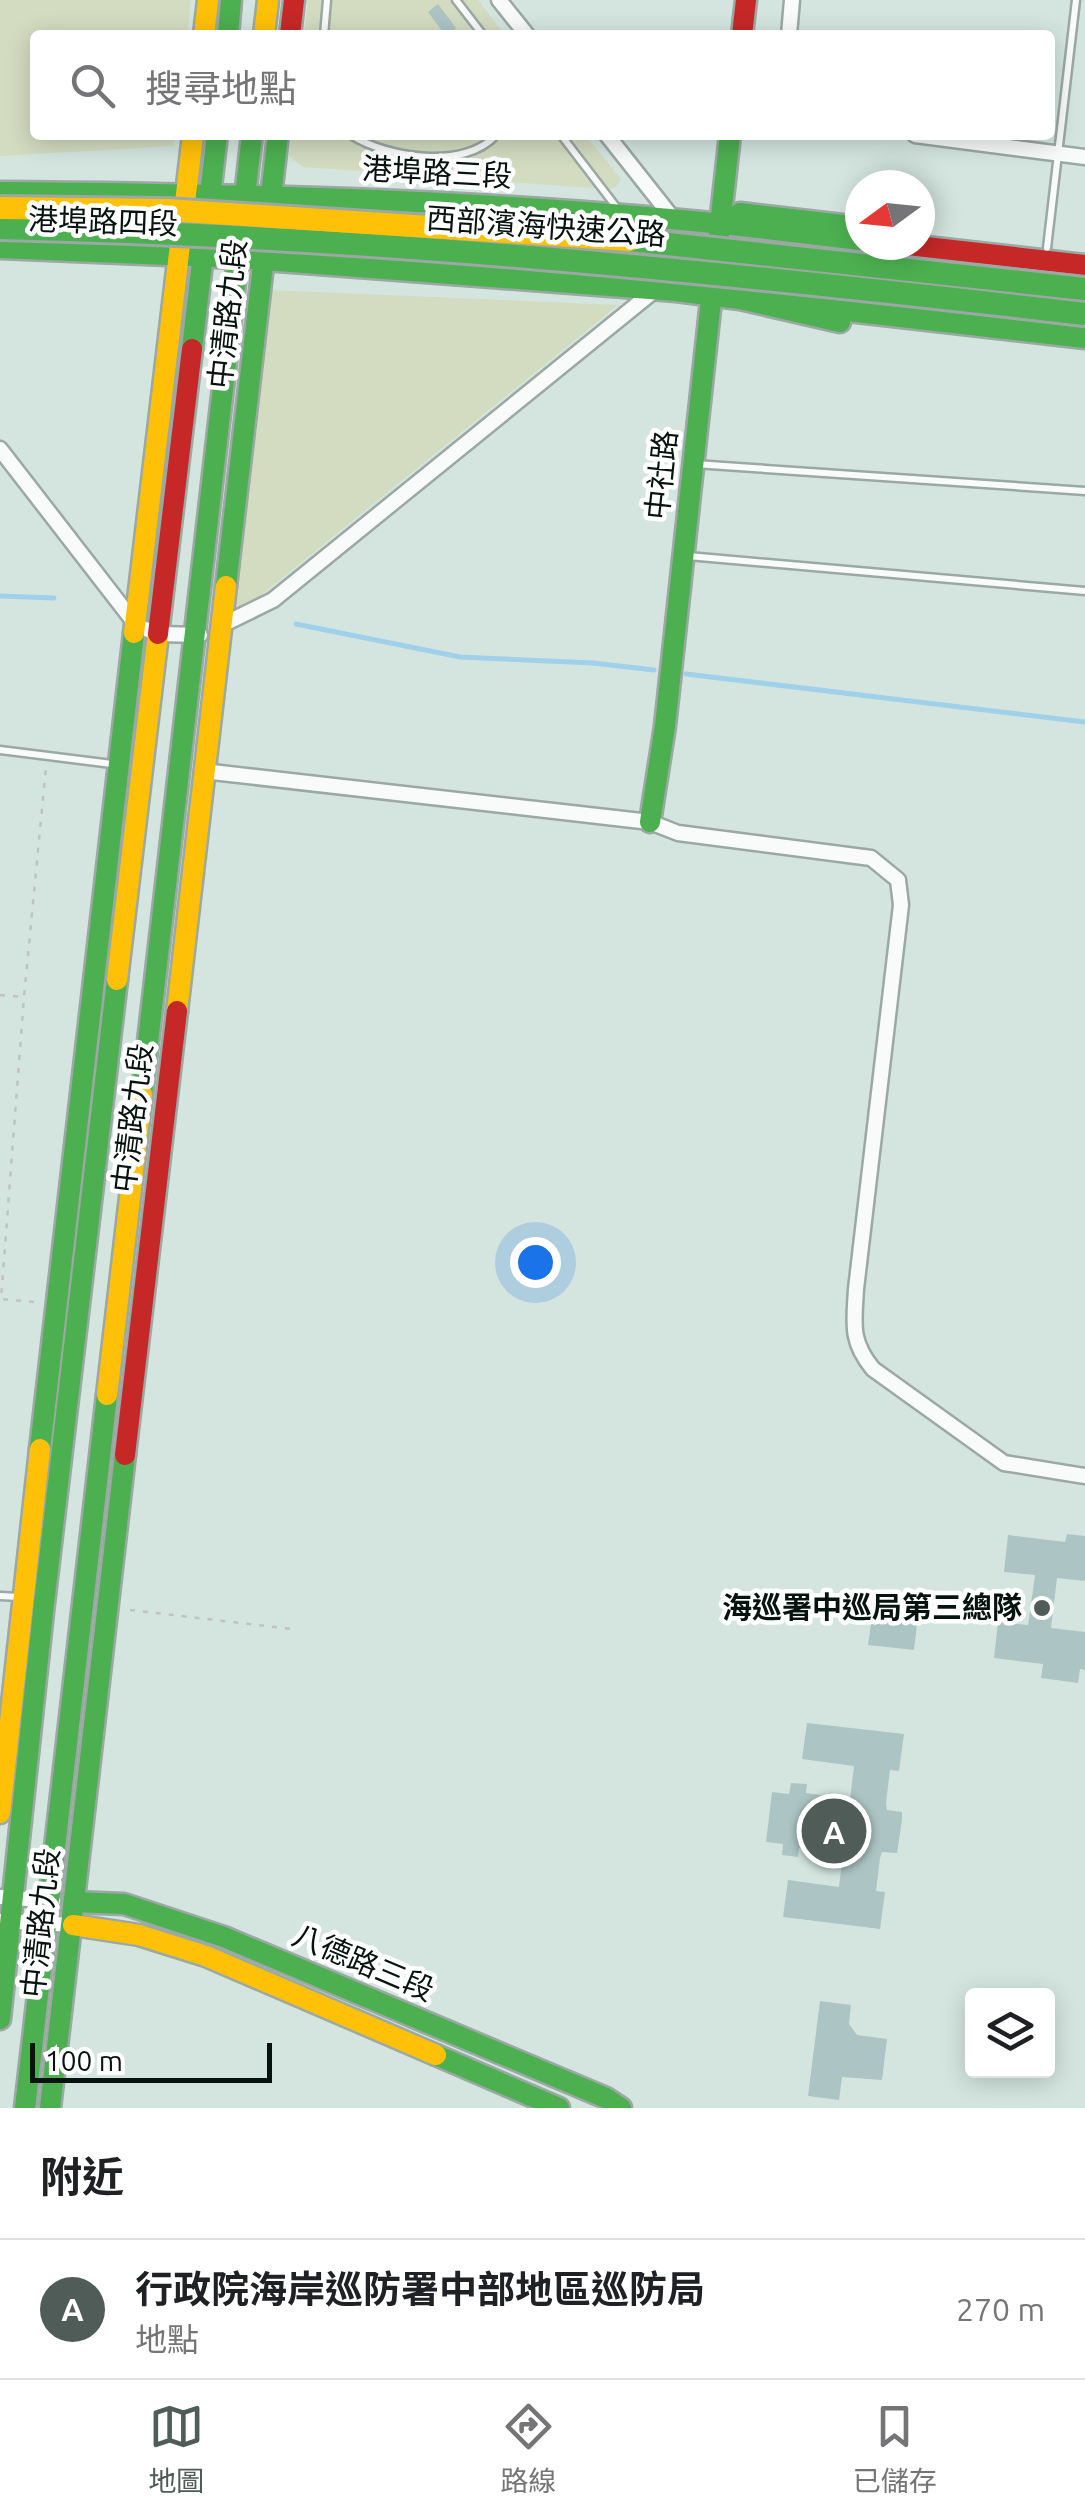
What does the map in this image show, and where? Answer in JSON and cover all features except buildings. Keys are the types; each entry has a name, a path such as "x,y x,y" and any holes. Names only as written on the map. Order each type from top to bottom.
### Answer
{"main road":[{"path":"205,30 208,0"},
{"path":"229,30 232,0"},
{"path":"265,30 268,0"},
{"path":"291,30 294,0"},
{"path":"743,30 746,0"},
{"name":"中清路九段","path":"192,140 187,192 192,256"},
{"name":"中清路九段","path":"0,2019 7,1910 148,630 192,256 211,193 216,140"},
{"name":"中清路九段","path":"25,2108 251,140"},
{"name":"中清路九段","path":"50,2108 277,140"},
{"name":"中社路","path":"650,822 665,726 729,140"},
{"name":"港埠路四段","path":"0,192 187,192"},
{"name":"港埠路三段","path":"187,192 621,212 845,238"},
{"name":"西部濱海快速公路","path":"0,208 167,210 563,234 682,243 1085,289"},
{"name":"港埠路三段","path":"720,223 845,227"},
{"name":"港埠路三段","path":"720,223 1085,277"},
{"name":"西部濱海快速公路","path":"0,228 157,230 639,264 1085,314"},
{"path":"935,236 1085,253"},
{"name":"港埠路四段","path":"0,248 264,261"},
{"path":"935,248 1085,265"},
{"path":"264,261 656,290 1085,338"},
{"path":"740,299 824,296 1085,326"},
{"path":"740,299 822,320 1085,350"},
{"name":"中清路九段","path":"0,1813 118,765 148,630"},
{"name":"八德路三段","path":"73,1913 124,1904 224,1937 609,2105"},
{"name":"八德路三段","path":"73,1913 206,1956 559,2108"}],"street":[{"path":"500,0 523,30"},
{"path":"789,30 792,0"},
{"path":"611,140 678,218"},
{"path":"953,140 1085,157"},
{"path":"0,448 148,630 196,637 273,600 656,290"},
{"path":"203,772 650,822 678,833 871,858 898,880 901,905 856,1288 854,1327 858,1351 874,1370 1004,1462 1085,1476"},
{"path":"7,1910 73,1913"},
{"path":"7,1910 73,1913"}],"lane":[{"path":"324,30 327,0"},
{"path":"456,0 479,30"},
{"path":"1048,248 1076,0"},
{"path":"359,140 374,148 449,157 472,153 489,140"},
{"path":"565,140 621,212"},
{"path":"694,464 1085,491"},
{"path":"684,556 1085,591"},
{"path":"0,750 118,765"},
{"path":"0,1596 25,1598"}],"path":[{"path":"48,755 24,997 1,1299 55,1304"},
{"path":"0,996 24,997"},
{"path":"107,1608 292,1628"}],"green space":[{"path":"0,0 191,0 188,30 30,30 30,140 175,140 174,146 0,156"},
{"path":"308,0 478,0 501,30 305,30"},
{"path":"291,140 589,140 621,179 615,188 606,189 303,167 289,156"},
{"path":"269,290 618,305 233,618"}],"waterway":[{"path":"0,596 54,598"},
{"path":"296,624 460,657 654,670"},
{"path":"686,674 1085,722"}],"traffic: fast":[{"path":"228,30 231,0"},
{"path":"192,349 216,140"},
{"path":"142,1094 251,140"},
{"path":"226,586 277,140"},
{"path":"719,234 729,140"},
{"path":"0,192 380,200 759,228"},
{"path":"740,213 845,225"},
{"path":"0,228 272,239 544,258 1085,314"},
{"path":"759,228 845,238"},
{"path":"630,240 1085,289"},
{"path":"0,248 239,258 676,291 740,299 840,322"},
{"path":"650,822 665,726 713,282"},
{"path":"762,298 843,298"},
{"path":"822,308 1085,338"},
{"path":"40,1449 134,633"},
{"path":"0,2019 117,980"},
{"path":"25,2108 107,1395"},
{"path":"50,2108 125,1455"},
{"path":"74,1902 124,1904 224,1937 606,2098 621,2108"},
{"path":"436,2055 559,2108"}],"traffic: slow":[{"path":"205,30 208,0"},
{"path":"265,30 268,0"},
{"path":"134,633 192,140"},
{"path":"0,208 167,210 630,240"},
{"path":"177,1011 226,586"},
{"path":"117,980 158,634"},
{"path":"107,1395 142,1094"},
{"path":"0,1813 40,1449"},
{"path":"73,1925 139,1935 206,1956 436,2055"}],"traffic: jam":[{"path":"291,30 294,0"},
{"path":"743,30 746,0"},
{"path":"935,248 1085,265"},
{"path":"158,634 192,349"},
{"path":"125,1455 177,1011"}],"place":[{"name":"海巡署中巡局第三總隊","path":"1042,1608"},
{"name":"行政院海岸巡防署中部地區巡防局","path":"834,1831"}]}
